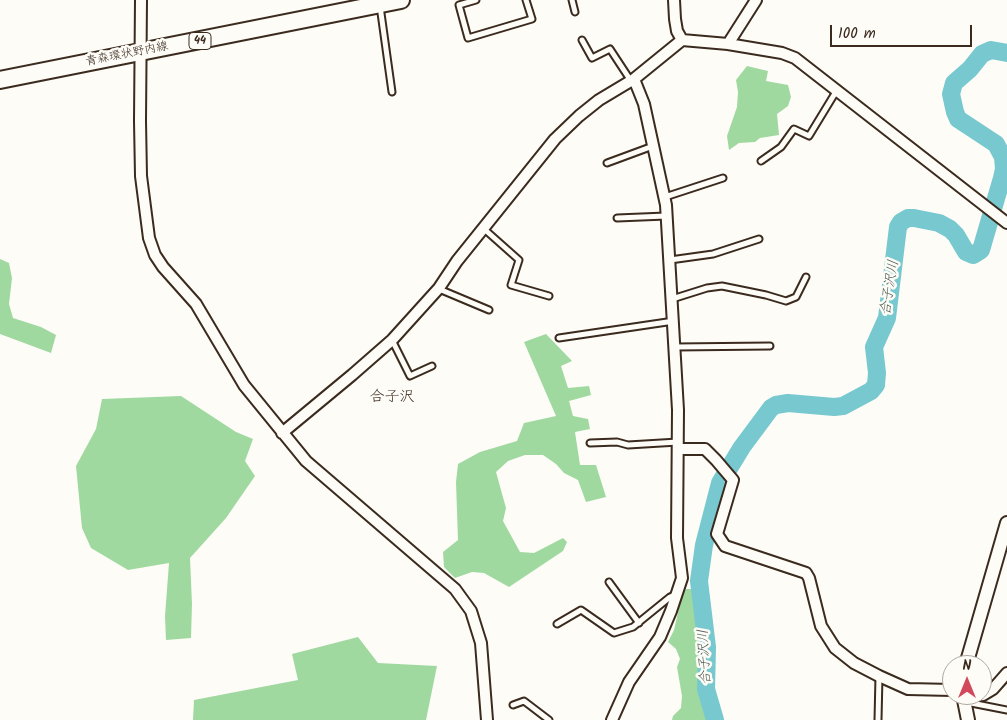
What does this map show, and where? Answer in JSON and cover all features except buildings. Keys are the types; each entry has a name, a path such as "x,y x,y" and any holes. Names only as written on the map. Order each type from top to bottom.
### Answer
{"main road":[{"name":"青森環状野内線","path":"0,80 400,0"}],"street":[{"path":"140,0 141,176 149,238 155,255 163,267 196,304 244,386 306,461 455,589 471,611 481,643 488,720"},
{"path":"674,0 677,30 682,40"},
{"path":"728,44 756,0"},
{"path":"282,433 392,340 439,288 457,261 555,139 599,100 633,80 682,40 728,44 782,53 795,58 1007,223"},
{"path":"612,720 629,682 660,637 682,578 677,538 678,445 675,347 667,216 644,104 633,80"},
{"path":"678,445 705,449 731,477 732,480 717,534 725,546 806,572 822,626 835,648 854,663 908,689 942,690"},
{"path":"969,655 1007,523"},
{"path":"992,690 1007,673"},
{"path":"965,705 968,720"}],"lane":[{"path":"476,0 459,5 468,38 532,20 526,0"},
{"path":"572,0 575,12"},
{"path":"380,4 392,92"},
{"path":"582,40 592,58 610,50 633,80"},
{"path":"761,161 780,147 794,129 809,136 837,90"},
{"path":"607,163 653,146"},
{"path":"664,197 723,178"},
{"path":"617,218 667,216"},
{"path":"483,228 519,260 511,284 548,296"},
{"path":"670,260 713,254 759,239"},
{"path":"672,299 706,288 722,286 766,295 786,302 796,297 806,277"},
{"path":"439,288 489,310"},
{"path":"559,338 674,321"},
{"path":"392,340 410,376 432,366"},
{"path":"675,347 770,346"},
{"path":"590,443 618,442 628,445 678,445"},
{"path":"608,582 639,623"},
{"path":"557,624 581,610 614,633 633,627 670,597 677,595"},
{"path":"878,676 878,720"},
{"path":"513,705 524,702 549,720"},
{"path":"989,705 1007,710"}],"green space":[{"path":"747,66 768,71 766,81 788,85 791,97 788,106 777,114 779,135 760,138 755,142 739,143 729,150 727,136 737,107 738,92 736,80"},
{"path":"0,259 9,263 12,278 9,304 13,318 41,327 56,335 51,353 0,334"},
{"path":"546,334 572,361 561,366 568,388 589,386 591,395 569,401 573,416 588,419 590,429 575,432 580,465 596,465 606,497 586,502 578,480 564,473 556,464 543,455 525,455 508,461 496,472 506,508 503,521 520,552 534,553 563,538 567,542 563,551 509,587 484,573 472,572 455,578 444,567 443,552 458,540 456,482 458,464 480,452 517,441 524,423 556,416 524,342"},
{"path":"181,396 236,432 253,439 245,461 255,476 226,518 190,558 191,638 166,640 165,616 169,563 128,570 91,548 82,528 76,466 96,429 102,399"},
{"path":"686,589 692,589 697,609 705,698 713,720 672,720 673,716 681,708 682,696 677,667 680,659 676,649 668,642 674,630 682,595"},
{"path":"358,637 378,663 437,666 426,720 193,720 194,700 298,680 292,654"}],"waterway":[{"name":"合子沢川","path":"715,720 706,689 707,647 699,581 704,545 720,483 742,447 771,408 788,403 843,406 871,391 876,385 877,373 874,347 887,318 898,227 901,222 908,218 914,218 939,223 956,235 966,252 973,255 981,250 1002,178 1004,169 1003,157 996,144 958,119 951,94 954,83 970,69 982,54 991,50 1007,53"}],"district":[{"name":"合子沢","path":"392,398"}]}
